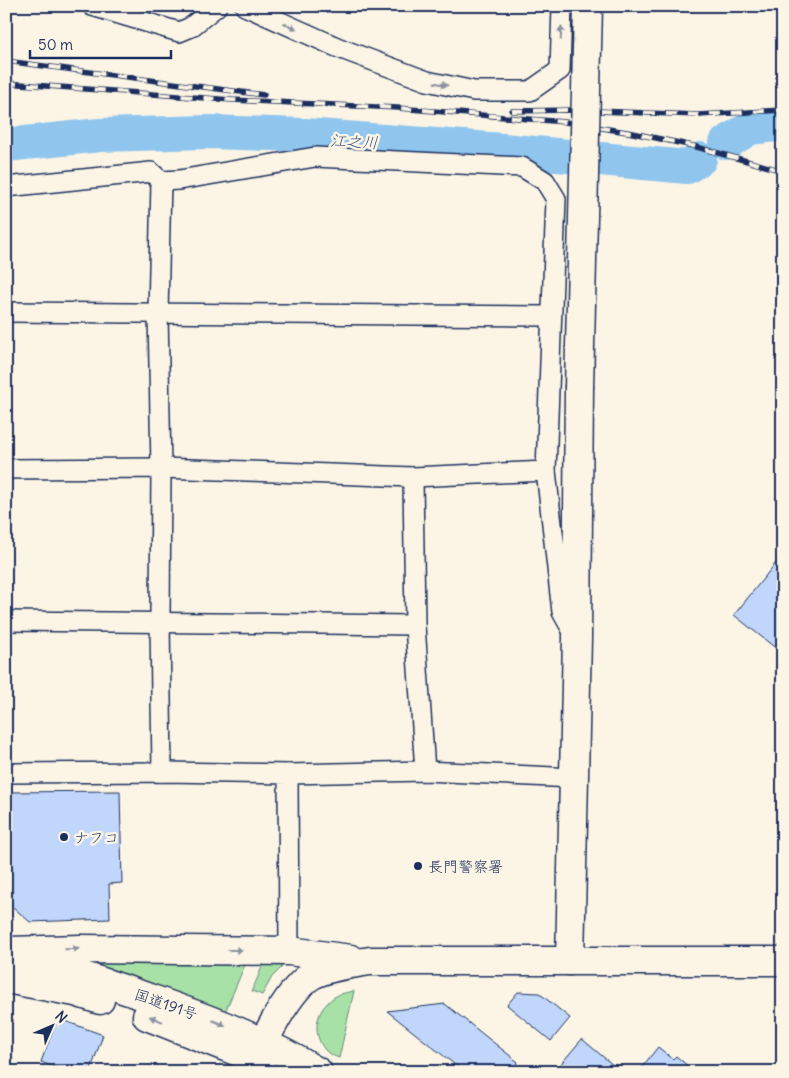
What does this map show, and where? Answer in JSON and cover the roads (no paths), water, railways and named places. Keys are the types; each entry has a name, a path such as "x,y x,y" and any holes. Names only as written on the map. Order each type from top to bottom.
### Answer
{"main road":[{"path":"570,961 577,638 579,388 588,6"},
{"path":"6,951 81,949 289,950 370,962"},
{"name":"国道191号","path":"6,955 38,962 206,1017 256,1057 282,1072"},
{"path":"256,1057 288,1000 300,985 313,975 335,966 370,962 783,961"},
{"name":"国道191号","path":"6,980 75,992 128,1008 256,1057 318,1072"}],"street":[{"path":"92,6 179,32 191,26 217,6"},
{"path":"245,6 339,48 427,81 474,91 530,91 560,70 562,6"},
{"path":"161,182 315,157 522,168 545,181 556,199 546,471 562,612 577,638"},
{"path":"6,187 151,172 161,182 158,313 161,468 160,622 162,772"},
{"path":"6,312 551,316"},
{"path":"6,469 161,468 413,477 546,471"},
{"path":"413,477 415,624 425,772"},
{"path":"6,621 415,624"},
{"path":"6,773 162,772 288,774 425,772 574,778"},
{"path":"288,774 289,950"}],"waterway":[{"name":"江之川","path":"726,143 750,128 783,124"},
{"name":"江之川","path":"6,145 100,135 209,132 305,135 503,150 687,167 700,159"}],"railway":[{"path":"6,61 264,95"},
{"path":"6,83 232,100 398,108 565,122 633,133 693,146 783,171"},
{"path":"512,111 572,110 698,115 783,110"}],"place":[{"name":"ナフコ","path":"64,837"},
{"name":"長門警察署","path":"418,866"}]}
